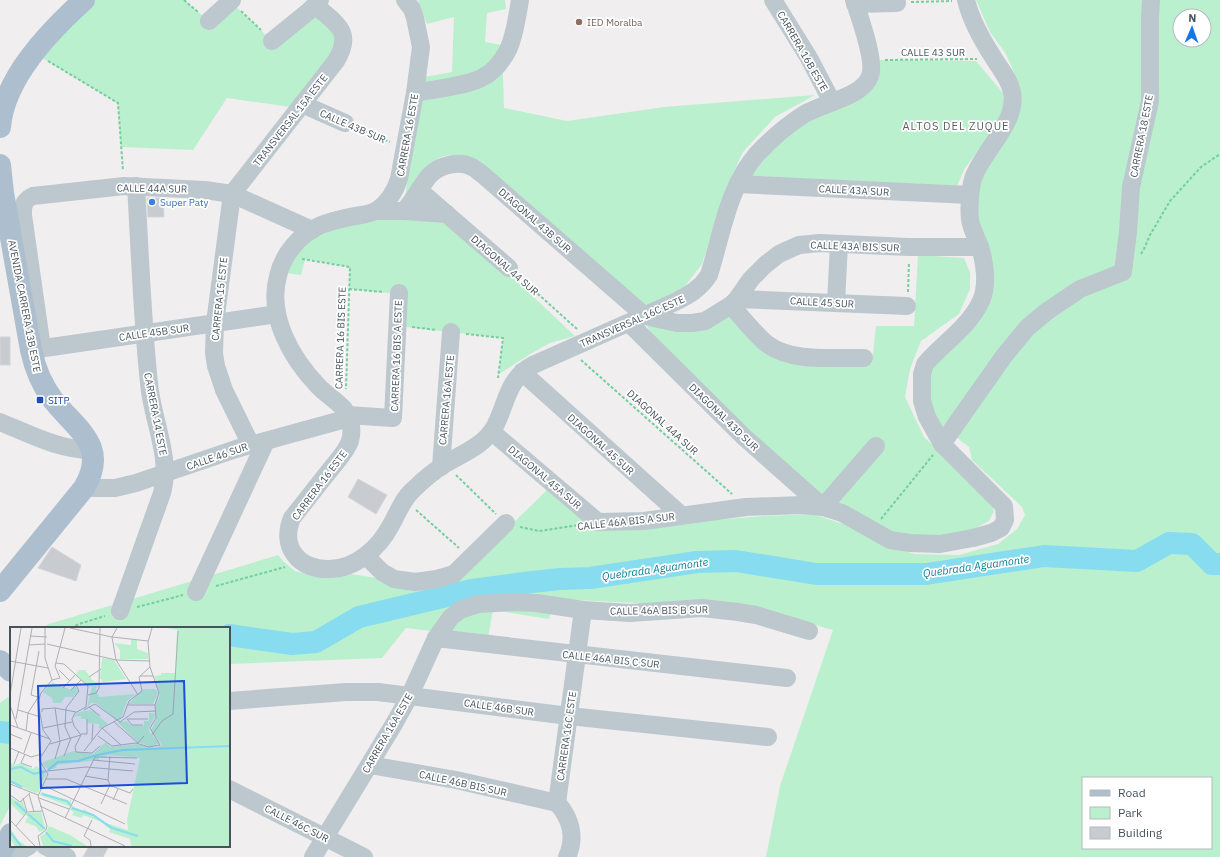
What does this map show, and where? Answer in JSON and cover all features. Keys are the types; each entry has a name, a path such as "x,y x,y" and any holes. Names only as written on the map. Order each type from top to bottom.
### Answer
{"main road":[{"path":"0,127 4,104 10,90 30,58 56,26 84,0"},
{"name":"AVENIDA CARRERA 13B ESTE","path":"0,165 7,257 37,349 37,373 45,389 85,438 92,450"},
{"path":"0,591 9,569 84,488 93,468 94,458 92,450"},
{"path":"0,661 10,670"},
{"path":"0,854 10,836"}],"street":[{"name":"CARRERA 16 ESTE","path":"376,211 388,200 399,179 415,93 421,47 412,9 405,0"},
{"path":"415,93 473,81 484,77 501,62 508,50 513,36 520,0"},
{"name":"CARRERA 16B ESTE","path":"774,0 809,58 832,102"},
{"path":"966,0 980,36 1008,79 1012,93 1011,109 1005,124 982,160 973,179 970,195 970,223 980,248 984,271 984,288 981,300 973,314 925,364 922,374 922,400 927,417 942,444 1004,356 1027,328 1046,312 1080,289 1123,272"},
{"name":"CARRERA 18 ESTE","path":"1123,272 1131,188 1150,101 1151,0"},
{"path":"209,21 231,1"},
{"path":"854,2 897,3"},
{"name":"TRANSVERSAL 16C ESTE","path":"366,556 386,534 412,490 443,466 477,445 492,432 512,383 522,372 533,365 675,302 695,291 703,284 709,275 731,201 738,184 756,156 788,124 805,114 852,95 866,85 871,76 871,60 854,2"},
{"path":"272,41 318,3"},
{"name":"TRANSVERSAL 15A ESTE","path":"232,194 336,61 344,44 341,31 318,3"},
{"path":"0,93 30,58"},
{"name":"CALLE 43B SUR","path":"302,104 345,123"},
{"name":"DIAGONAL 43B SUR","path":"404,211 413,201 430,174 447,165 459,164 471,166 482,174 637,319"},
{"name":"CALLE 43A SUR","path":"738,184 970,195"},
{"name":"CALLE 44A SUR","path":"37,349 23,215 24,204 27,199 32,196 130,186 204,190 232,194 312,230"},
{"name":"CARRERA 14 ESTE","path":"120,611 162,493 166,473 164,457 150,396 130,186"},
{"name":"DIAGONAL 44 SUR","path":"419,190 509,268"},
{"name":"CARRERA 15 ESTE","path":"232,194 215,323 214,338 216,366 224,390 258,443"},
{"path":"347,414 312,379 295,358 287,345 277,314 276,285 286,256 296,243 312,230 331,221 376,211 447,214"},
{"name":"CALLE 43A BIS SUR","path":"734,302 751,279 765,265 779,254 799,245 820,243 909,247 980,248"},
{"path":"836,303 839,244"},
{"name":"CARRERA 16 BIS A ESTE","path":"393,418 398,293"},
{"path":"637,319 677,323 705,321 734,302 766,343 778,351 797,356 809,357 864,358"},
{"name":"CALLE 45 SUR","path":"734,302 836,303 907,306"},
{"name":"CALLE 45B SUR","path":"37,349 277,314"},
{"name":"DIAGONAL 43D SUR","path":"637,319 743,436 823,507"},
{"name":"CARRERA 16A ESTE","path":"443,466 452,332"},
{"name":"DIAGONAL 45 SUR","path":"522,372 681,515"},
{"name":"CARRERA 16 ESTE","path":"347,414 351,434 346,449 292,518 288,534 289,544 294,554 302,562 317,568 333,569 349,566 366,556"},
{"name":"CALLE 46 SUR","path":"84,488 115,488 136,484 347,414 393,418"},
{"path":"0,422 54,444 69,448 92,450"},
{"name":"DIAGONAL 45A SUR","path":"492,432 598,522"},
{"path":"196,592 258,443"},
{"name":"CALLE 46A BIS A SUR","path":"598,522 644,521 746,507 802,505 823,507 842,513 873,529 890,540 910,543 940,544 973,538 1001,528 1005,520 1004,506 942,444"},
{"path":"823,507 876,446"},
{"path":"366,556 382,572 394,580 415,582 437,579 454,574 506,523"},
{"name":"CALLE 46A BIS B SUR","path":"460,610 478,604 516,602 536,603 583,610 630,613 702,608 756,616 809,631"},
{"name":"CARRERA 16A ESTE","path":"313,857 370,765 410,695 436,638 451,617 460,610"},
{"name":"CARRERA 16C ESTE","path":"557,803 583,610"},
{"name":"CALLE 46A BIS C SUR","path":"436,638 787,678"},
{"name":"CALLE 46B SUR","path":"230,701 346,692 378,692 569,716 768,738"},
{"name":"CALLE 46B BIS SUR","path":"370,765 456,780 557,803"},
{"name":"CALLE 46C SUR","path":"230,790 364,857"},
{"path":"557,803 566,815 571,829 573,855"},
{"path":"9,857 27,847"},
{"path":"48,847 67,857"}],"path":[{"path":"897,3 966,0"},
{"path":"231,1 272,41"},
{"path":"30,58 118,103 130,186"},
{"name":"CALLE 43 SUR","path":"871,60 994,59"},
{"name":"CALLE 43B SUR","path":"345,123 404,148"},
{"path":"1123,272 1134,263 1144,249 1150,235 1170,201 1200,167 1220,154"},
{"path":"907,306 909,247"},
{"name":"CARRERA 16 BIS ESTE","path":"286,256 350,266 347,414"},
{"name":"DIAGONAL 44 SUR","path":"509,268 590,340"},
{"path":"349,289 398,293"},
{"name":"DIAGONAL 44A SUR","path":"569,349 746,507"},
{"path":"873,529 942,444"},
{"path":"443,466 506,523"},
{"path":"405,500 470,558"},
{"name":"CALLE 46A BIS A SUR","path":"506,523 538,531 598,522"}],"green space":[{"path":"95,0 184,0 209,21 230,1 272,41 309,11 332,28 336,40 333,56 290,107 227,98 193,150 121,147 118,103 39,56"},
{"path":"418,0 505,0 506,9 487,13 485,42 502,45 504,108 567,121 664,107 815,95 775,117 743,152 728,184 702,264 683,289 643,309 481,162 451,155 441,157 433,163 405,197 424,77 452,72 454,17 427,24"},
{"path":"976,0 1220,0 1220,857 766,857 780,786 833,630 765,611 710,603 636,603 555,599 549,619 493,610 488,638 406,628 382,658 230,664 230,627 43,627 278,555 295,571 314,576 351,574 442,588 508,528 549,488 596,530 765,516 813,514 852,527 878,543 915,554 959,555 998,544 1017,529 1025,515 1022,507 972,460 969,447 939,424 929,397 931,372 941,355 987,295 972,210 977,180 1017,79 1006,54 990,32"},
{"path":"878,60 976,61 1003,93 1005,110 965,168 956,188 749,180 781,139 823,111"},
{"path":"393,213 446,214 575,336 550,343 499,374 503,338 397,326 398,294 349,289 350,267 305,259 301,275 286,273 295,253 317,236 329,230 355,222"},
{"path":"918,255 964,258 970,272 970,289 959,314 921,341 910,369 905,397 924,437 990,499 994,511 989,521 970,531 925,540 891,534 822,498 659,347 647,326 728,315 741,329 829,365 872,364 876,326 914,326"},
{"path":"10,696 10,806 0,826 0,703"}],"building":[{"path":"147,198 163,198 164,217 148,217"},
{"path":"0,337 10,337 10,365 0,365"},
{"path":"358,479 387,495 376,514 348,497"},
{"path":"52,547 81,565 76,581 38,568"},
{"path":"88,847 108,847 103,857 83,857"}],"waterway":[{"name":"Quebrada Aguamonte","path":"230,635 292,644 316,642 359,617 472,590 560,579 590,578 697,562 736,561 816,574 926,574 1044,556 1137,561 1169,543 1192,544 1212,564 1220,564"},
{"name":"Quebrada Aguamonte","path":"0,732 10,733"}],"place":[{"name":"IED Moralba","path":"579,22"},
{"name":"Super Paty","path":"152,202"},
{"name":"SITP","path":"40,400"}],"district":[{"name":"ALTOS DEL ZUQUE","path":"956,126"}]}
